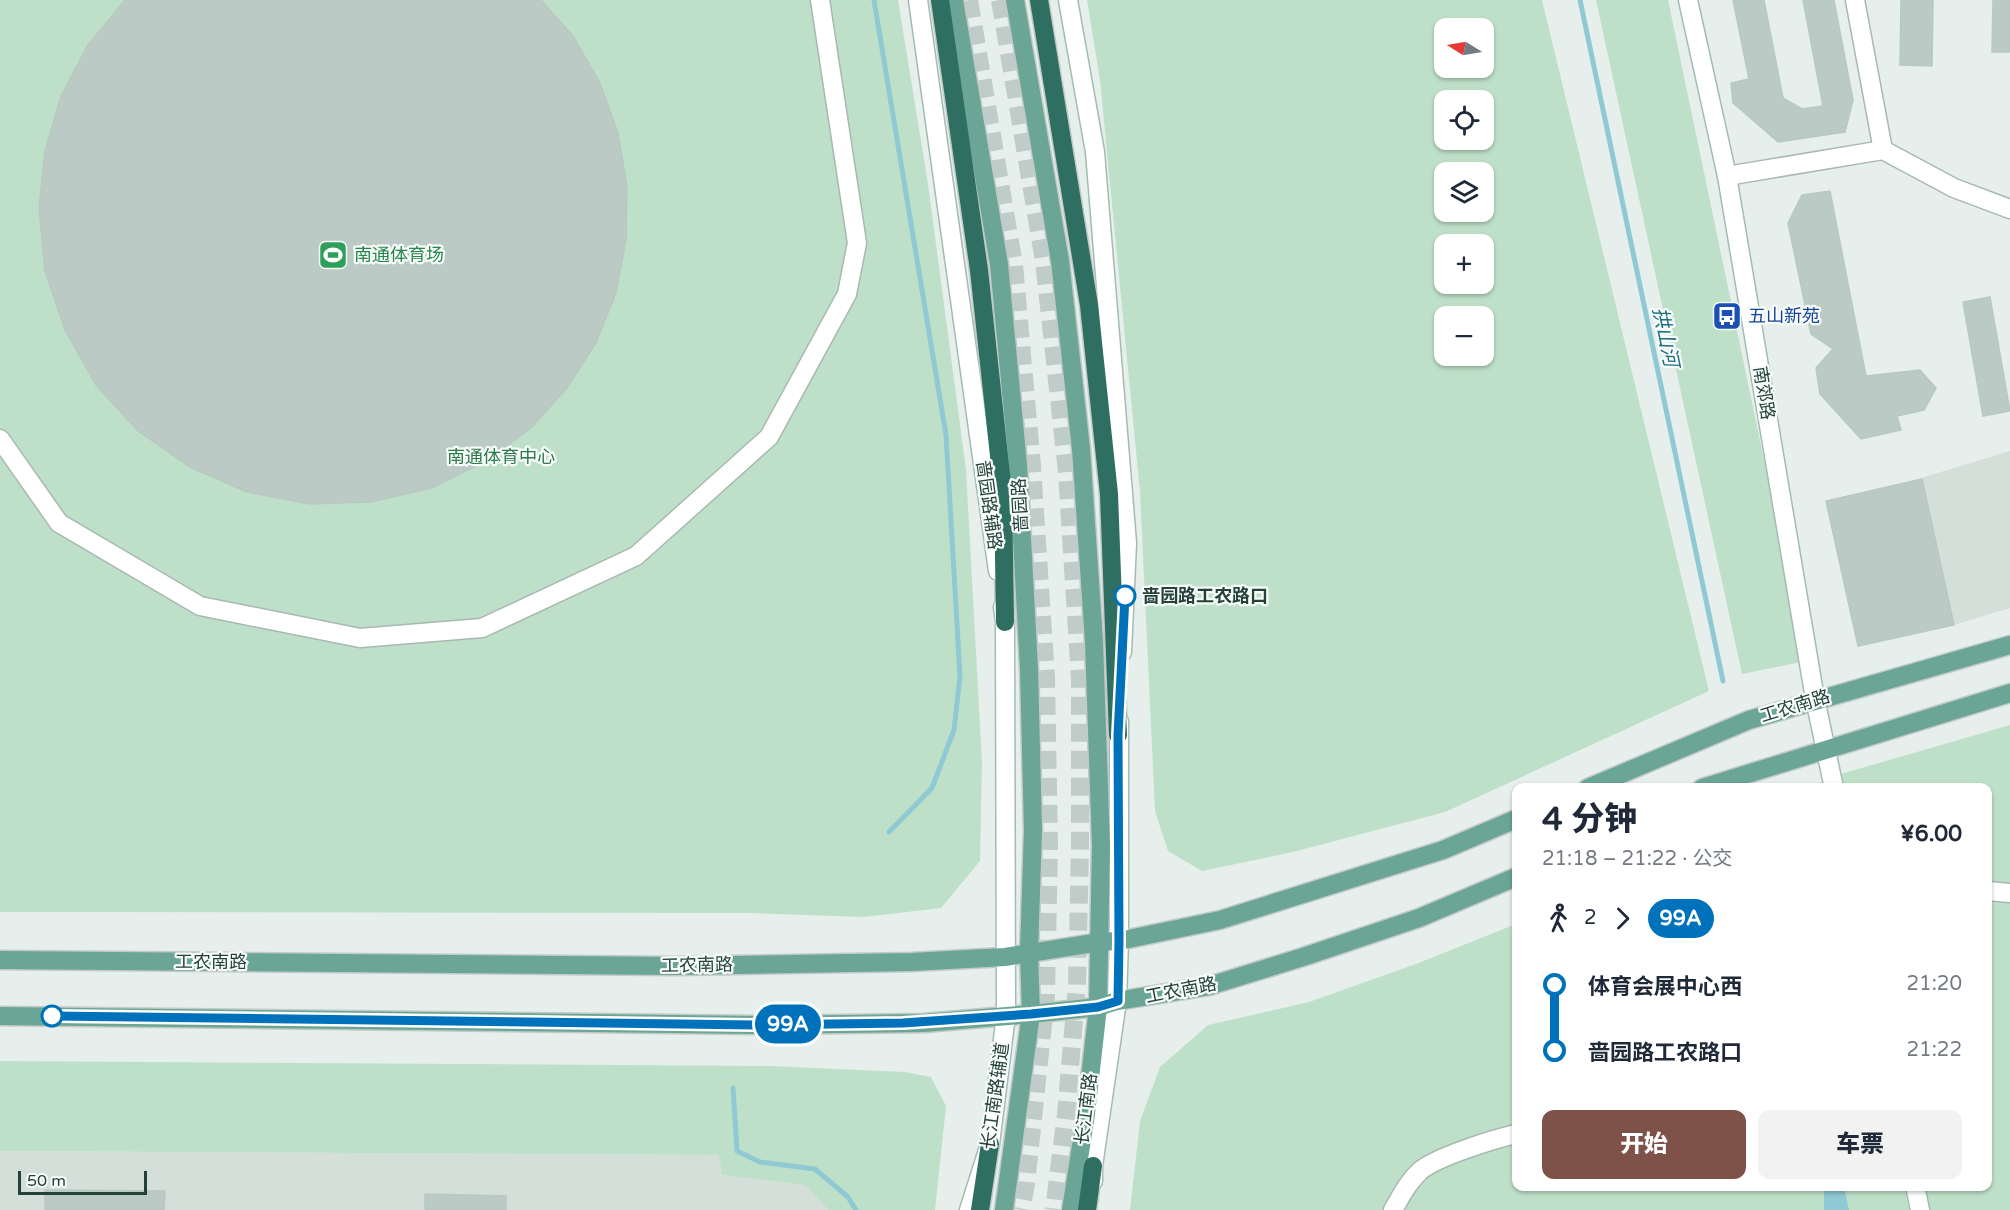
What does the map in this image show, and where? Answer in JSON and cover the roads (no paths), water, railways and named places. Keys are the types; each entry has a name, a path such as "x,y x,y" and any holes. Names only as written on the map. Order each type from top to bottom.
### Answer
{"highway":[{"path":"940,0 979,270 1003,493 1005,622"},
{"path":"1039,0 1092,328 1109,494 1118,735"},
{"path":"980,1210 990,1144"},
{"path":"1087,1210 1093,1166"}],"main road":[{"name":"啬园路","path":"954,0 999,264 1018,465 1029,668 1033,830 1029,952 1031,1014"},
{"path":"1015,0 1060,261 1081,449 1094,642 1101,846 1098,1007"},
{"name":"工农南路","path":"1600,783 1749,720 1815,699 2010,645"},
{"path":"1718,783 2010,693"},
{"name":"工农南路","path":"0,960 676,966 911,962 1005,957 1119,941 1221,920 1443,850 1512,821"},
{"name":"工农南路","path":"0,1016 755,1025 924,1023 1031,1014 1098,1007 1118,1001 1209,986 1419,918 1512,879"},
{"name":"长江南路","path":"1071,1210 1086,1114 1098,1007"},
{"path":"1004,1210 1031,1014"}],"street":[{"path":"0,439 59,523 200,606 360,638 482,628 636,556 769,437 847,294 857,243 820,0"},
{"name":"啬园路辅路","path":"918,0 1005,622 1006,1015"},
{"path":"1068,0 1095,152 1127,543 1118,735 1118,1001 1093,1166 1093,1210"},
{"name":"南郊路","path":"1688,0 1728,176 1815,699 1833,783"},
{"path":"1855,0 1883,150"},
{"path":"1728,176 1883,150 1954,188 2010,209"},
{"path":"1992,891 2010,893"},
{"name":"长江南路辅道","path":"969,1210 990,1144 1006,1015"},
{"path":"1393,1210 1408,1184 1421,1170 1434,1162 1512,1135"},
{"path":"1916,1191 1920,1210"}],"water":[{"path":"1824,1191 1845,1191 1849,1210 1824,1210"}],"waterway":[{"path":"874,0 946,435 960,676 954,730 932,788 889,832"},
{"name":"拱山河","path":"1580,0 1723,681"},
{"path":"733,1088 737,1151 760,1162 815,1169 848,1197 856,1210"}],"tunnel":[{"path":"969,0 1014,265 1032,466 1046,678 1049,846 1046,996 1026,1184 1021,1210"},
{"path":"1000,0 1044,261 1067,472 1080,679 1077,985 1066,1114 1054,1210"}],"place":[{"name":"南通体育场","path":"333,255"},
{"name":"五山新苑","path":"1727,316"},
{"name":"啬园路工农路口","path":"1125,596"}],"park label":[{"name":"南通体育中心","path":"501,457"}]}
